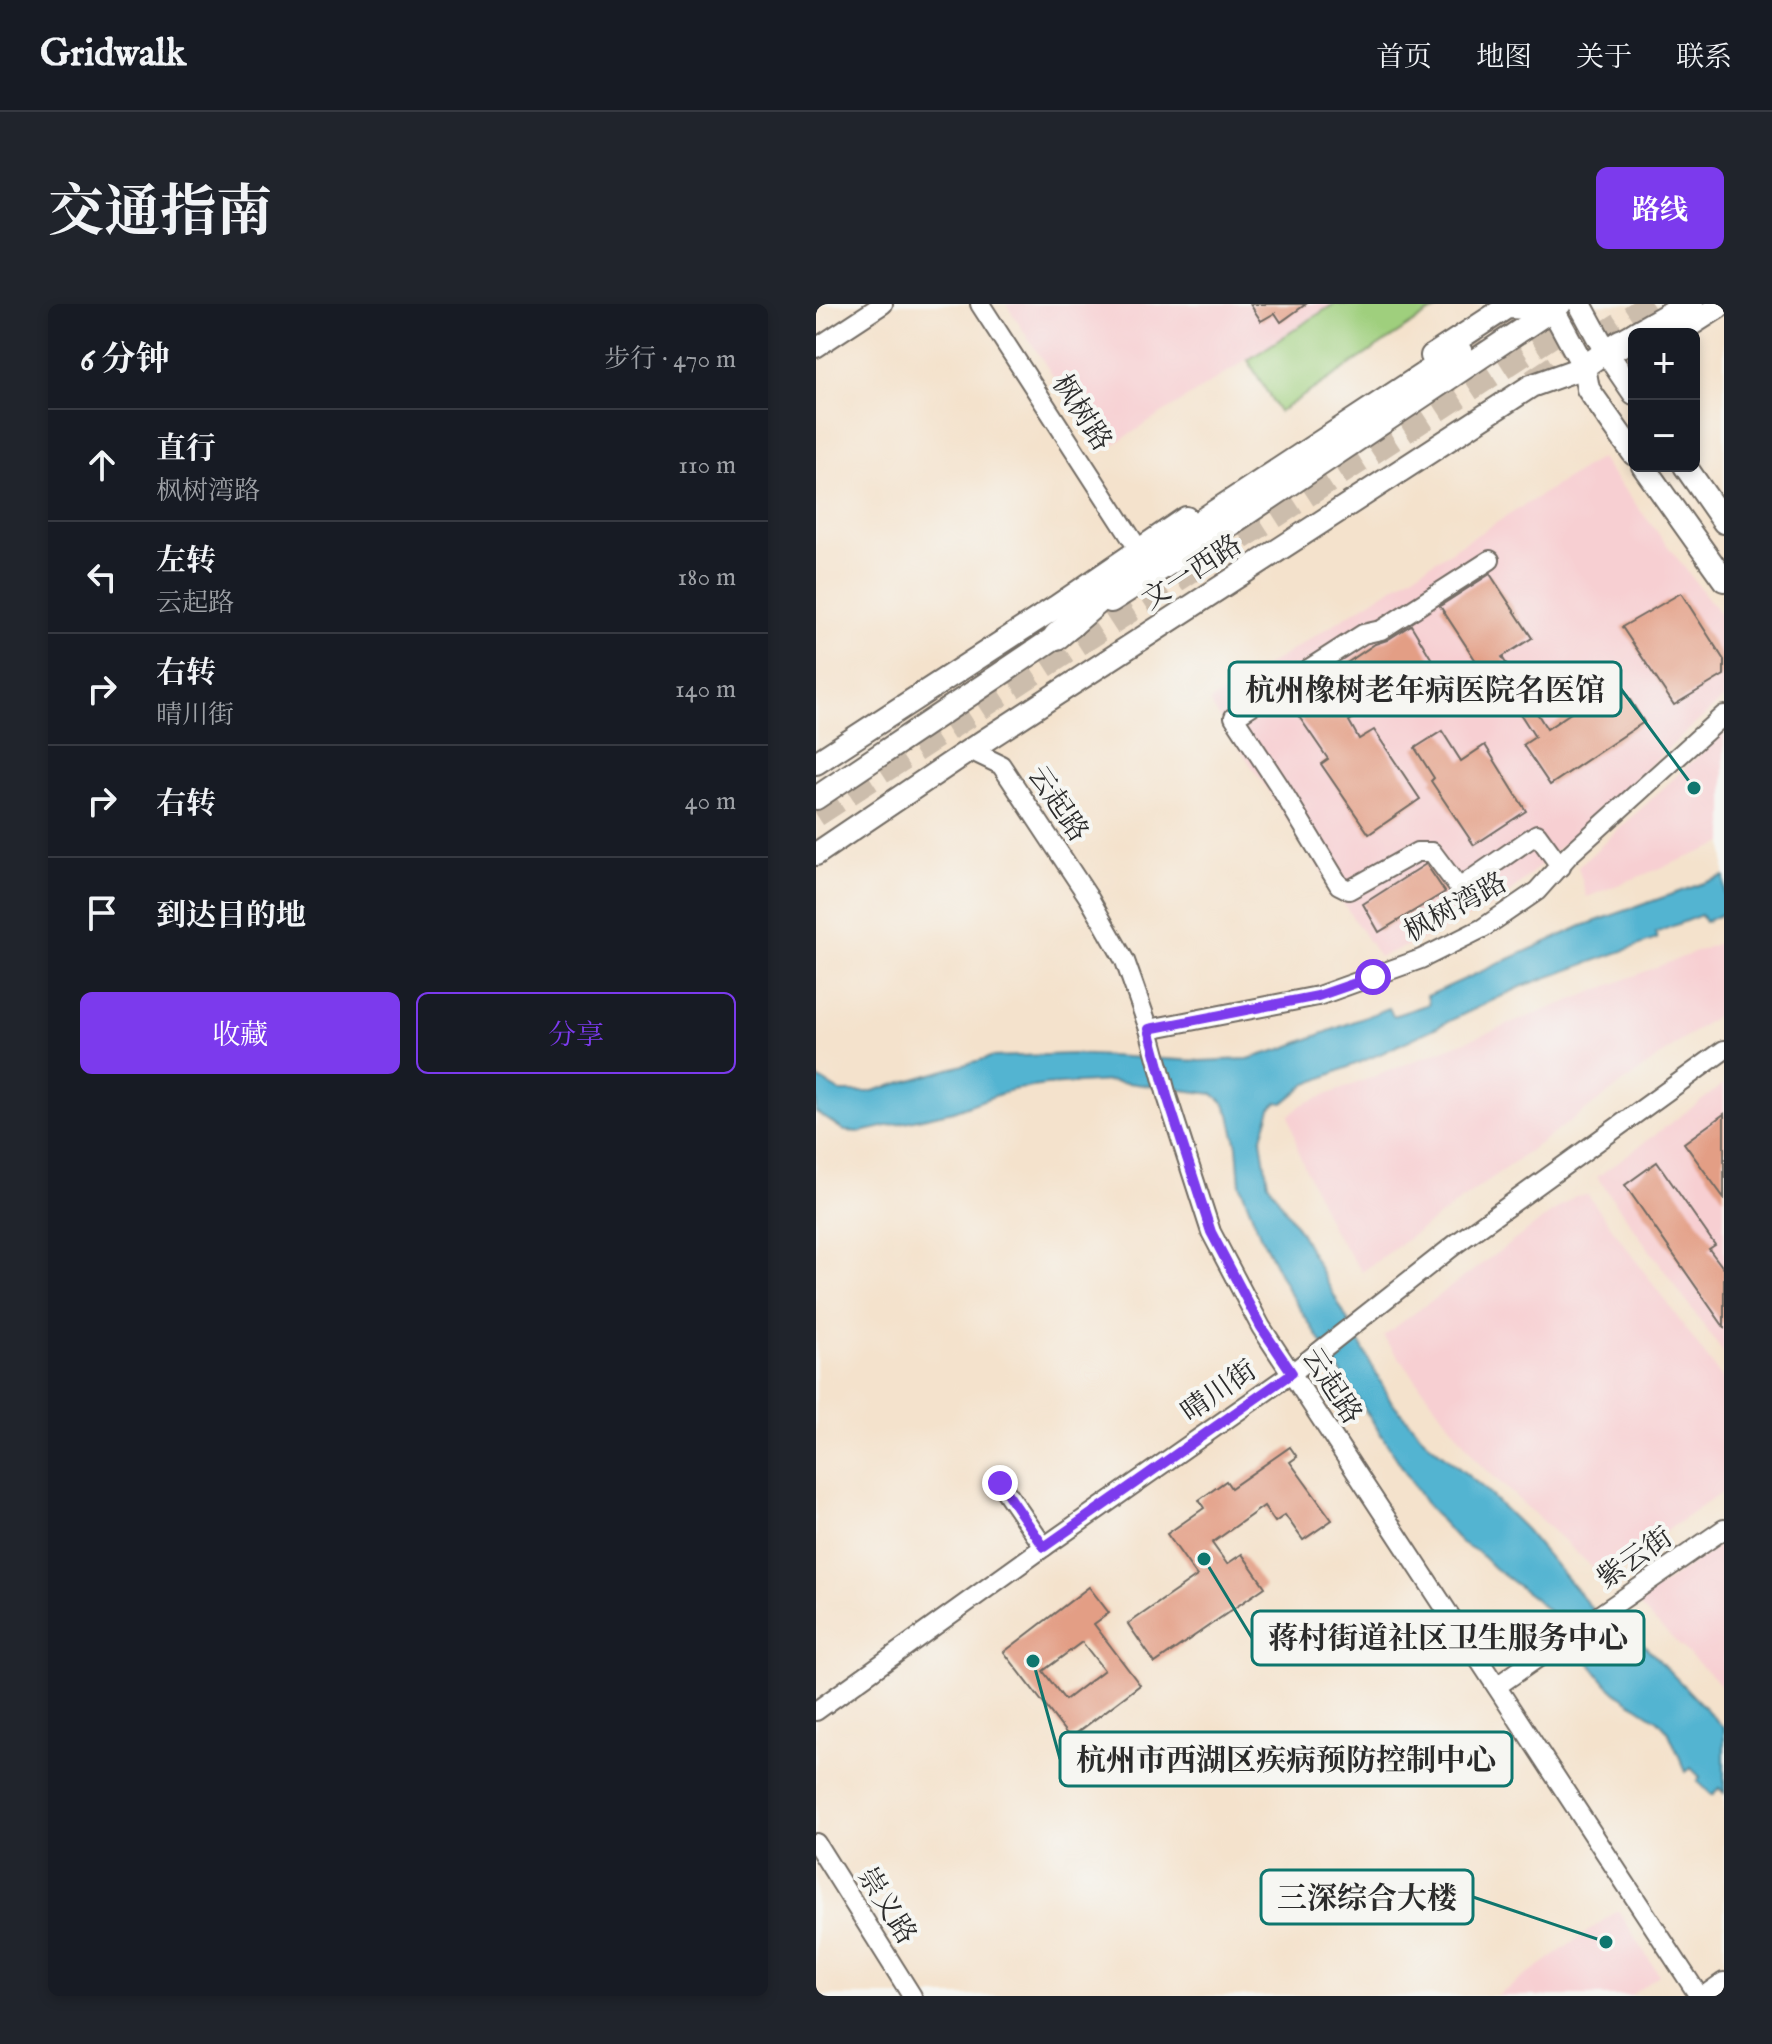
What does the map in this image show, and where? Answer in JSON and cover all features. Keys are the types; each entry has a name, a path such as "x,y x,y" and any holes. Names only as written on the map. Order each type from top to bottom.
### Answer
{"highway":[{"path":"1648,328 1690,304"},
{"path":"1606,352 1628,340"},
{"path":"1057,636 1133,570 1459,353"}],"main road":[{"path":"1580,304 1628,384"},
{"name":"文一西路","path":"816,854 970,750 1531,386 1584,367 1669,304"},
{"path":"1685,328 1723,304"},
{"name":"文一西路","path":"816,763 1507,307 1554,306"},
{"name":"文一西路","path":"816,798 1554,306"},
{"path":"1554,306 1584,367 1588,389 1628,446"},
{"path":"1606,352 1628,352"},
{"path":"1647,472 1724,580"},
{"path":"1689,472 1724,522"},
{"path":"899,742 920,715 973,670 985,653"},
{"path":"1707,1996 1724,1984"}],"street":[{"path":"816,348 883,304"},
{"name":"枫树路","path":"980,304 1139,550"},
{"path":"1490,560 1381,630 1363,634 1234,717 1339,885 1349,890 1417,852 1432,852 1459,888 1537,834 1561,867"},
{"name":"枫树湾路","path":"1149,1029 1318,996 1421,959 1483,928 1537,891 1570,854 1724,715"},
{"name":"云起路","path":"1001,765 1002,730"},
{"name":"云起路","path":"970,750 1001,765 1089,898 1125,961 1211,1232 1261,1327 1699,1996"},
{"name":"晴川街","path":"816,1711 1292,1373 1457,1243 1724,1050"},
{"path":"1000,1483 1044,1547"},
{"name":"紫云街","path":"1497,1686 1724,1529"},
{"name":"崇义路","path":"816,1843 912,1996"}],"shaded area":[{"path":"1006,304 1334,304 1102,452"},
{"path":"1600,458 1724,619 1724,698 1501,901 1436,934 1379,957 1209,702"},
{"path":"1724,732 1724,843 1587,897 1578,867"},
{"path":"1724,941 1724,1010 1362,1272 1332,1229 1299,1154 1289,1115 1303,1104"},
{"path":"1724,1084 1724,1354 1597,1177"},
{"path":"1588,1195 1724,1381 1724,1491 1602,1576 1479,1463 1383,1336 1575,1196"},
{"path":"1724,1542 1724,1688 1636,1603"},
{"path":"1618,1910 1659,1975 1630,1996 1497,1996"}],"green space":[{"path":"1334,304 1450,304 1427,314 1279,412 1248,360"}],"water":[{"path":"1724,876 1724,913 1705,922 1701,915 1655,933 1657,939 1523,986 1382,1053 1305,1085 1283,1103 1277,1102 1271,1108 1261,1140 1268,1183 1300,1232 1391,1401 1426,1441 1482,1487 1525,1529 1604,1623 1627,1627 1724,1728 1724,1793 1719,1788 1712,1795 1697,1781 1700,1777 1691,1768 1686,1772 1668,1731 1658,1720 1618,1694 1602,1679 1582,1653 1580,1643 1559,1621 1478,1552 1460,1542 1426,1504 1289,1292 1260,1235 1240,1184 1237,1146 1230,1114 1224,1103 1213,1094 1112,1081 1046,1085 1011,1090 953,1111 861,1132 845,1131 816,1112 816,1077 841,1092 869,1092 991,1057 1072,1054 1200,1061 1248,1059 1389,1008 1393,1016 1429,1004 1427,996 1582,926"}],"building":[{"path":"1250,304 1306,304 1281,322 1275,313 1261,321"},
{"path":"1490,574 1532,638 1502,657 1547,729 1618,681 1644,722 1550,785 1523,745 1535,737 1489,665 1482,670 1440,606"},
{"path":"1681,593 1724,660 1724,675 1674,705 1622,627"},
{"path":"1411,625 1434,663 1349,721 1359,739 1374,730 1420,799 1369,834 1321,764 1328,759 1289,702 1375,644"},
{"path":"1442,731 1461,761 1485,745 1526,811 1474,845 1431,781 1434,778 1415,748"},
{"path":"1426,864 1445,892 1379,932 1363,904"},
{"path":"1724,1114 1724,1198 1684,1143"},
{"path":"1657,1162 1715,1245 1709,1249 1724,1269 1724,1327 1625,1185"},
{"path":"1290,1447 1297,1457 1290,1462 1332,1520 1303,1540 1285,1515 1275,1522 1264,1506 1212,1543 1227,1564 1242,1554 1265,1587 1155,1663 1128,1624 1197,1576 1167,1534 1204,1508 1199,1500 1226,1481 1231,1488"},
{"path":"1089,1587 1109,1613 1094,1624 1140,1685 1070,1738 1004,1652","holes":["1082,1642 1104,1670 1065,1700 1043,1671"]}],"tunnel":[{"path":"1459,353 1541,304"},
{"path":"816,814 1599,304"},
{"path":"1533,382 1652,304"}],"place":[{"name":"杭州橡树老年病医院名医馆","path":"1694,788"},
{"name":"蒋村街道社区卫生服务中心","path":"1204,1559"},
{"name":"杭州市西湖区疾病预防控制中心","path":"1033,1661"},
{"name":"三深综合大楼","path":"1606,1942"}],"route":[{"path":"1000,1483 1044,1547 1292,1373 1261,1327 1211,1232 1149,1029 1318,996 1373,977"}]}
